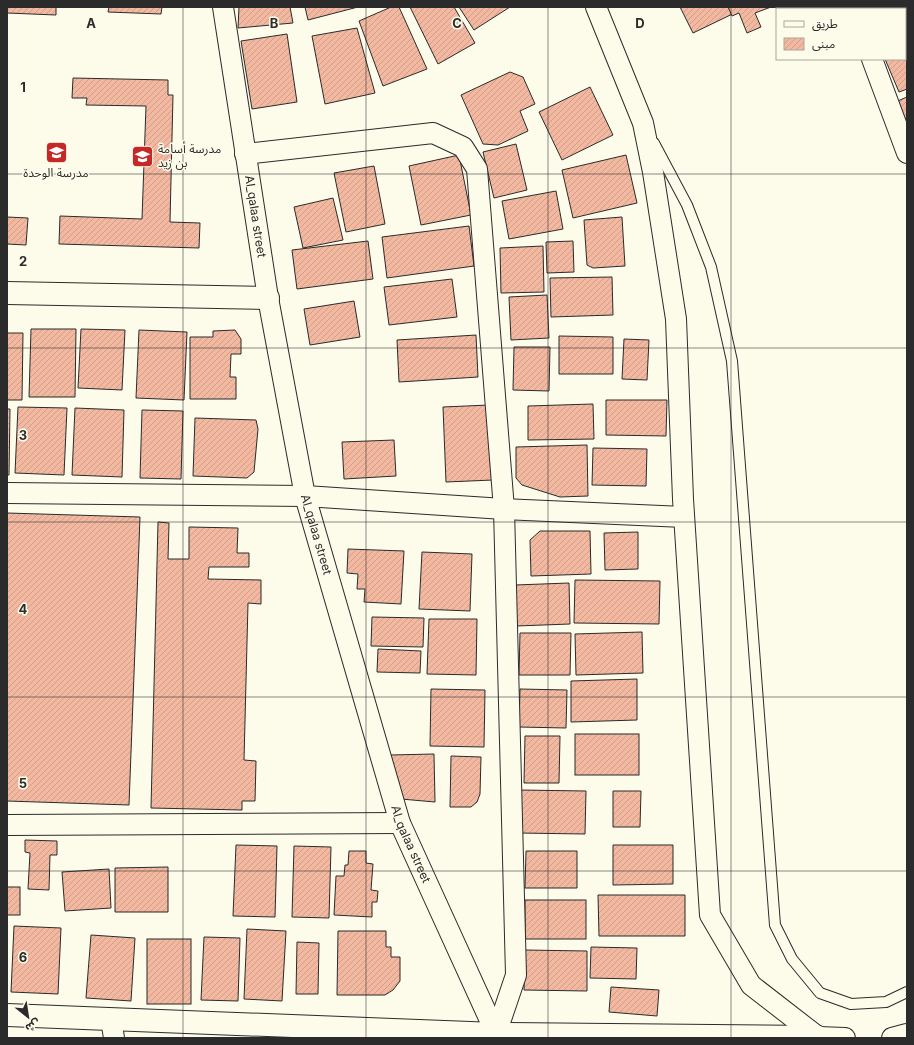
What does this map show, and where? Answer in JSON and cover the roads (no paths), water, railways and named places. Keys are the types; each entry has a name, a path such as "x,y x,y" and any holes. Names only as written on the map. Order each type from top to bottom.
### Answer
{"street":[{"name":"Al_qalaa street","path":"223,7 268,298 305,496 400,823 497,1036"},
{"path":"596,7 643,123 653,172 676,319 684,517 710,915 751,985 818,1037"},
{"path":"872,60 907,153"},
{"path":"245,154 433,133 463,148 477,169 504,509 516,975 497,1036"},
{"path":"7,292 268,298"},
{"path":"7,493 305,496 504,509 684,517"},
{"path":"7,825 400,823"},
{"path":"7,1015 113,1028 497,1036 845,1038"},
{"path":"892,1038 907,1034"}],"lane":[{"path":"643,123 687,205 711,267 732,361 775,926 792,959 820,993 851,1004 886,1002 907,992"}],"place":[{"name":"مدرسة الوحدة","path":"56,152"},
{"name":"مدرسة أسامة بن زيد","path":"142,156"}]}
